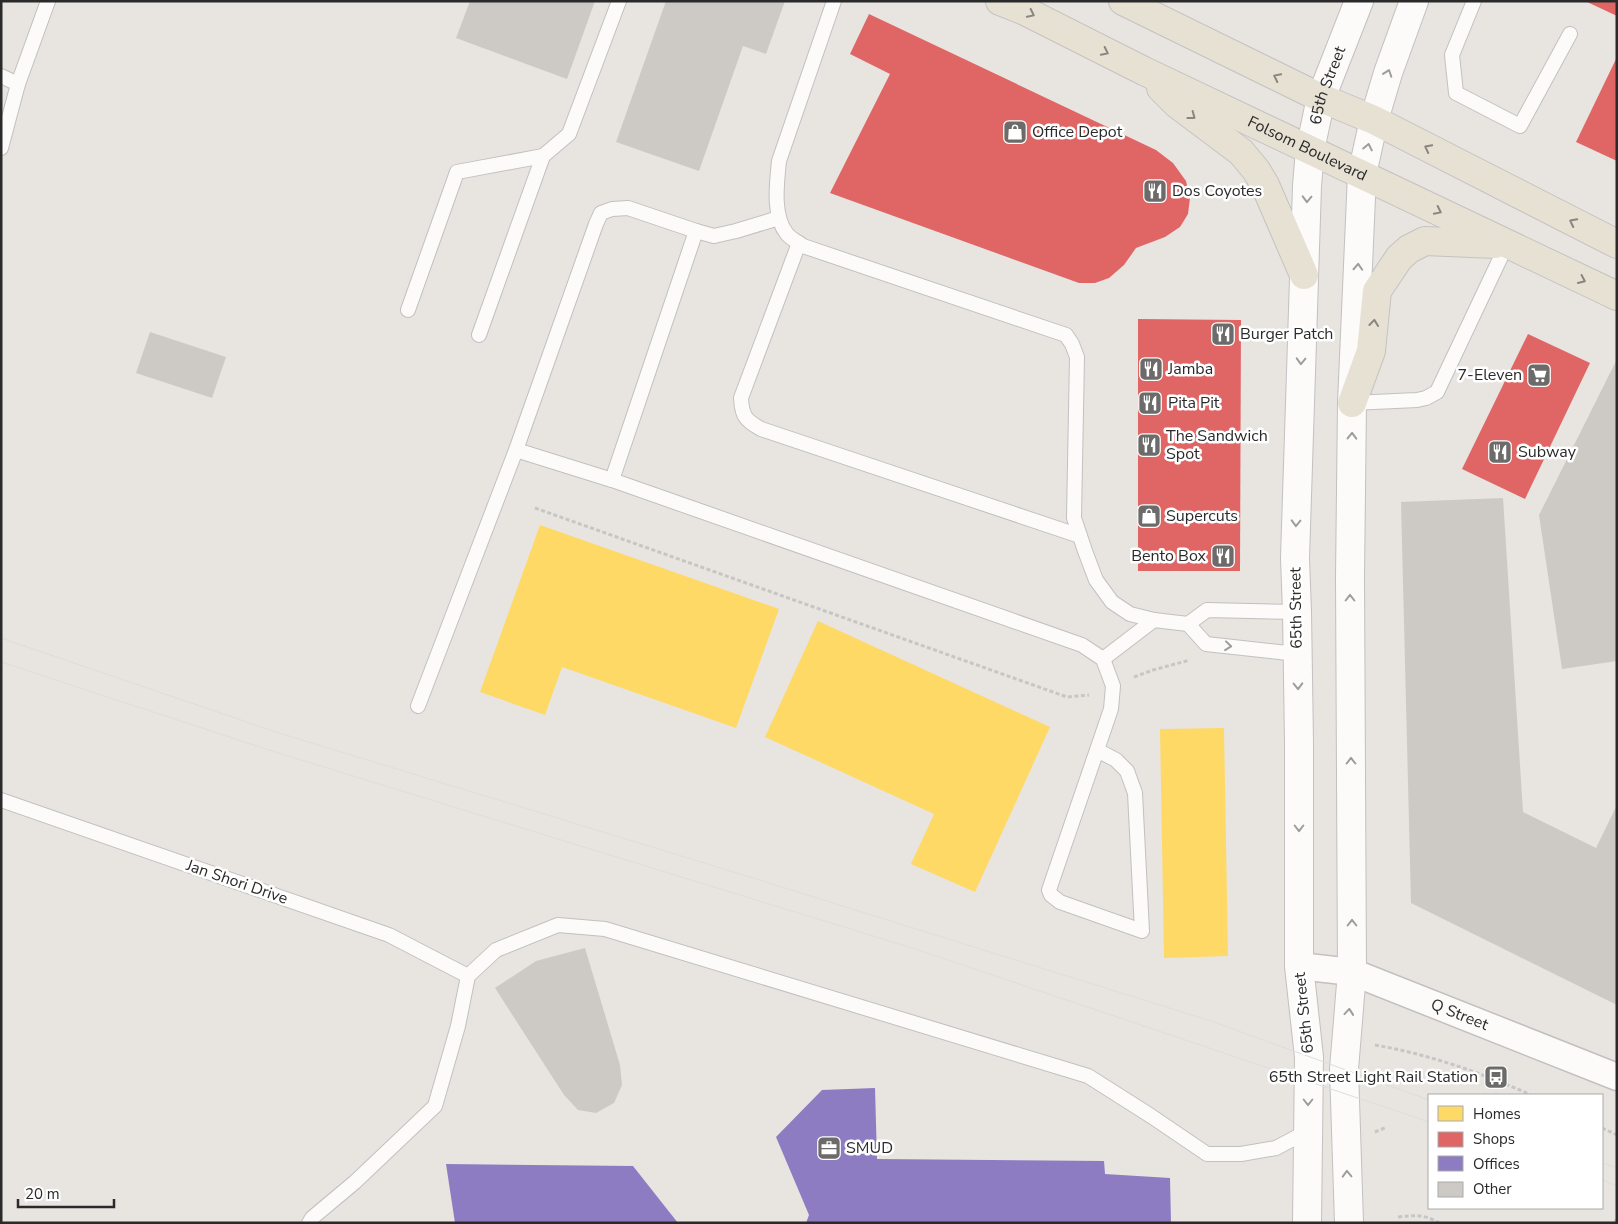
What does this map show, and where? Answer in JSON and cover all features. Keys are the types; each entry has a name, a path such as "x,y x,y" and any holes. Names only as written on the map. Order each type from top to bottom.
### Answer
{"main road":[{"name":"Folsom Boulevard","path":"1000,1 1025,11 1144,71 1617,296"},
{"name":"65th Street","path":"1307,1223 1309,1057 1299,966 1299,743 1295,558 1304,275 1310,150 1321,98 1359,1"},
{"path":"1349,1223 1344,1069 1352,972 1350,601 1352,403 1362,174 1374,120 1388,73 1414,1"},
{"path":"1126,2 1321,98 1374,120 1617,244"},
{"path":"1144,71 1177,104 1241,152 1256,170 1266,185 1304,275"},
{"path":"1352,403 1371,352 1377,292 1399,258 1408,249 1425,240 1506,244"}],"street":[{"name":"Q Street","path":"1299,966 1352,972 1617,1077"}],"lane":[{"path":"1,148 18,84 48,1"},
{"path":"408,310 457,172 543,156 570,134 619,1"},
{"path":"834,1 779,161 776,188 779,218 787,234 803,246 1066,335 1077,357 1074,518 1096,580 1112,602 1130,614 1154,620 1188,624 1206,644 1297,654"},
{"path":"1474,1 1452,55 1456,93 1520,126 1570,34"},
{"path":"1,76 18,84"},
{"path":"480,335 543,156"},
{"path":"418,706 516,450 592,233 601,213 612,209 628,208 696,232 714,236 736,232 779,218"},
{"path":"612,480 696,232"},
{"path":"799,243 741,398 742,412 750,423 761,429 1080,536"},
{"path":"1352,403 1417,400 1437,392 1506,244"},
{"path":"516,450 612,480 1082,645 1104,659 1113,686 1111,709 1049,890 1051,895 1060,902 1142,931 1135,793 1127,770 1116,760 1097,750"},
{"path":"1188,624 1207,610 1297,612"},
{"path":"1104,659 1154,620"},
{"name":"Jan Shori Drive","path":"1,800 389,935 468,976"},
{"path":"309,1223 312,1218 355,1182 435,1106 458,1026 468,976 496,950 558,925 605,929 1088,1076 1207,1154 1242,1154 1276,1148 1308,1131"}],"path":[{"path":"535,508 1067,697 1090,695 1153,670 1191,660"},
{"path":"1346,1040 1404,1050 1500,1081 1529,1094"},
{"path":"1375,1132 1387,1127"},
{"path":"1603,1128 1617,1135"},
{"path":"1398,1217 1416,1215 1429,1217 1440,1223"},
{"path":"1615,1223 1617,1217"}],"building: Homes":[{"path":"540,525 779,609 736,728 562,667 545,715 480,692"},
{"path":"818,621 1050,727 975,892 911,864 934,814 765,737"},
{"path":"1224,728 1228,956 1164,958 1160,729"}],"building: Shops":[{"path":"1585,1 1617,1 1617,16"},
{"path":"869,14 1156,150 1173,163 1186,181 1190,198 1188,214 1180,227 1165,237 1136,248 1124,265 1109,278 1095,283 1079,283 830,193 890,74 850,54"},
{"path":"1617,57 1617,161 1576,142"},
{"path":"1138,319 1241,320 1240,571 1138,571"},
{"path":"1528,334 1590,363 1525,499 1462,469"}],"building: Offices":[{"name":"SMUD","path":"875,1088 877,1159 1104,1161 1105,1174 1170,1178 1171,1223 806,1223 809,1215 776,1137 822,1090"},
{"path":"446,1164 633,1166 678,1223 455,1223"}],"building: Other":[{"path":"470,1 595,1 567,79 456,38"},
{"path":"666,1 785,1 766,54 743,46 699,171 616,142"},
{"path":"150,332 226,357 212,398 136,373"},
{"path":"1617,359 1617,661 1562,669 1539,515"},
{"path":"1503,498 1523,812 1596,848 1617,805 1617,1005 1411,903 1401,502"},
{"path":"585,948 620,1065 622,1085 614,1103 596,1113 578,1110 564,1095 495,988 536,961"}],"tram line":[{"path":"1,638 276,732 1208,1020 1428,1100"},
{"path":"1,662 272,751 909,947 1428,1122"},
{"path":"1603,1163 1617,1168"},
{"path":"1603,1180 1617,1186"}],"place":[{"name":"Office Depot","path":"1015,132"},
{"name":"Dos Coyotes","path":"1155,191"},
{"name":"Burger Patch","path":"1223,334"},
{"name":"Jamba","path":"1151,369"},
{"name":"7-Eleven","path":"1539,375"},
{"name":"Pita Pit","path":"1150,403"},
{"name":"The Sandwich Spot","path":"1149,445"},
{"name":"Subway","path":"1500,452"},
{"name":"Supercuts","path":"1149,516"},
{"name":"Bento Box","path":"1223,556"},
{"name":"65th Street Light Rail Station","path":"1496,1077"},
{"name":"SMUD","path":"829,1148"}]}
